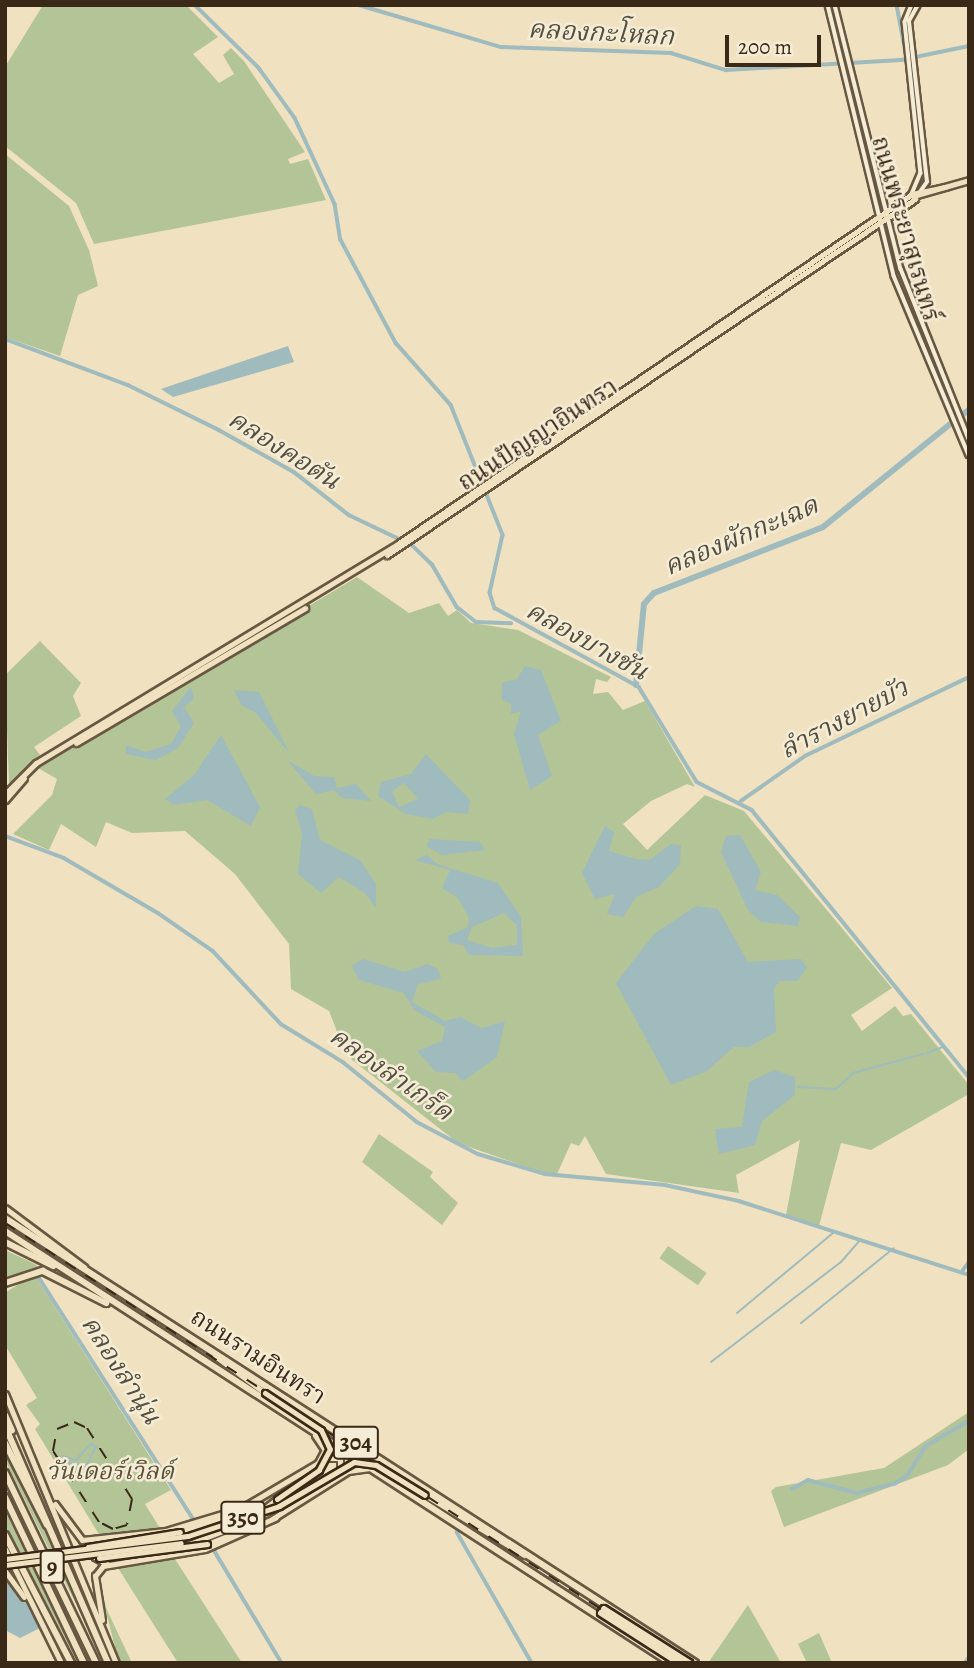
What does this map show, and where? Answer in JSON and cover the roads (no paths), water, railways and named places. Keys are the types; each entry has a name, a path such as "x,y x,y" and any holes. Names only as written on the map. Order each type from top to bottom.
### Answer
{"highway":[{"name":"ถนนรามอินทรา","path":"5,1218 206,1345 692,1662"},
{"name":"ถนนรามอินทรา","path":"5,1231 130,1315 339,1446 671,1663"},
{"path":"5,1242 67,1273"},
{"path":"5,1283 43,1271 130,1315"},
{"path":"5,1415 108,1663"},
{"path":"5,1426 19,1453"},
{"path":"339,1446 345,1436"},
{"path":"5,1443 67,1565"},
{"path":"352,1455 358,1445"},
{"path":"382,1475 391,1466"},
{"name":"9","path":"5,1473 96,1663"},
{"name":"9","path":"5,1497 84,1663"},
{"path":"5,1535 71,1663"},
{"name":"ถนนรามอินทรา","path":"558,1576 602,1611 679,1663"},
{"name":"ถนนรามอินทรา","path":"553,1585 692,1662"},
{"path":"654,1652 661,1641"}],"main road":[{"path":"915,197 924,191 969,180"},
{"path":"915,197 941,187"},
{"name":"ถนนปัญญาอินทรา","path":"888,216 896,206 915,197"},
{"name":"ถนนปัญญาอินทรา","path":"5,800 46,761 402,544 915,197"},
{"name":"ถนนปัญญาอินทรา","path":"5,794 36,763 362,569"},
{"path":"5,1208 86,1269"},
{"name":"350","path":"5,1565 181,1543 251,1520 319,1470 330,1449 321,1430 265,1393 206,1345"},
{"path":"5,1394 116,1663"},
{"path":"304,1424 324,1445 323,1458 340,1458 336,1478"},
{"name":"350","path":"43,1555 180,1532 242,1508 323,1458"},
{"name":"350","path":"5,1559 198,1533 279,1506 355,1462 376,1465 526,1556"},
{"name":"350","path":"57,1559 156,1555 207,1544 275,1518 356,1468 374,1469"},
{"path":"47,1492 77,1537 100,1539 166,1531 242,1508"},
{"path":"105,1635 95,1576 107,1564 205,1549 275,1518"},
{"path":"126,1563 251,1520"},
{"path":"100,1539 93,1550 107,1564"},
{"path":"5,1549 15,1575 61,1663"},
{"path":"5,1572 15,1575"}],"street":[{"name":"ถนนพระยาสุเรนทร์","path":"828,5 844,57"},
{"name":"ถนนพระยาสุเรนทร์","path":"835,5 846,69 878,209 877,222 883,233 906,311 969,455"},
{"path":"911,53 905,17 912,5"},
{"path":"915,197 921,173 909,21 918,5"},
{"path":"911,63 927,182 924,191"},
{"name":"ถนนพระยาสุเรนทร์","path":"846,69 914,312 969,439"},
{"path":"927,182 941,187"},
{"path":"884,205 896,206"}],"water":[{"path":"288,346 294,362 173,397 161,389"},
{"path":"525,666 541,670 561,721 538,735 552,776 530,790 514,734 521,711 511,714 511,703 502,700 502,683 517,679"},
{"path":"191,687 194,699 184,707 194,723 178,748 156,760 126,754 126,745 145,752 171,744 181,726 172,711"},
{"path":"234,690 259,692 290,754 255,712 241,705"},
{"path":"221,735 260,807 251,826 207,800 174,805 165,799 194,775"},
{"path":"426,754 470,800 468,814 446,812 433,819 406,814 378,796 381,782 411,774","holes":["404,783 418,799 399,807 392,791"]},
{"path":"287,760 314,776 334,777 337,788 356,784 371,801 342,798 334,790 316,794"},
{"path":"300,805 312,809 320,840 360,860 376,884 376,908 365,893 339,877 321,893 298,874 302,834 295,810"},
{"path":"605,826 614,832 609,851 636,859 650,860 671,844 681,845 680,864 659,887 636,897 623,917 607,914 615,894 595,899 582,873"},
{"path":"740,835 761,872 755,890 777,895 800,917 798,926 761,922 748,910 721,852 726,836"},
{"path":"430,839 480,842 485,850 442,855 426,846"},
{"path":"427,855 437,864 498,883 521,917 523,956 469,955 463,945 449,943 448,936 468,927 469,918 458,898 442,888 450,870 415,860","holes":["504,913 517,925 517,945 492,948 467,940 472,927"]},
{"path":"696,906 718,909 748,962 801,959 807,968 797,981 779,981 774,989 776,1032 749,1047 734,1047 707,1071 671,1085 616,983 654,934"},
{"path":"363,959 405,972 427,964 438,969 441,979 418,984 412,1002 445,1021 460,1017 482,1028 505,1021 497,1057 463,1081 455,1073 436,1072 417,1051 442,1041 445,1027 414,1010 404,993 359,980 352,966"},
{"path":"774,1070 795,1077 795,1095 762,1121 755,1145 719,1154 715,1129 742,1127 749,1082"},
{"path":"5,1529 52,1622 20,1638 5,1630"}],"waterway":[{"name":"คลองบางชัน","path":"195,5 259,68 295,118 335,204 341,240 396,343 451,405 503,535 490,593 495,608 639,687 697,782 752,810 969,1077"},
{"name":"คลองกะโหลก","path":"359,5 501,47 671,53 726,70 901,60 969,46"},
{"path":"897,5 907,58"},
{"name":"คลองคอตัน","path":"5,339 128,385 219,430 294,472 349,515 412,545 432,564 457,607 476,622 511,623"},
{"name":"คลองผักกะเฉด","path":"963,414 969,410"},
{"name":"คลองผักกะเฉด","path":"636,685 644,604 654,593 823,527 950,424"},
{"name":"ลำรางยายบัว","path":"741,801 805,756 969,677"},
{"name":"คลองลำเกร็ด","path":"5,836 64,858 158,913 213,951 281,1024 343,1062 417,1122 478,1154 545,1174 665,1185 739,1201 969,1275"},
{"path":"927,1053 943,1047"},
{"path":"798,1087 836,1089 853,1073 923,1054"},
{"path":"737,1313 833,1233"},
{"path":"711,1362 841,1262 859,1241"},
{"path":"801,1323 894,1248"},
{"path":"963,1270 969,1262"},
{"name":"คลองลำนุ่น","path":"38,1276 194,1520"},
{"path":"792,1489 808,1480 857,1493 894,1484 907,1476 926,1446 969,1421"},
{"path":"91,1444 96,1447 86,1466 61,1461 63,1456 76,1460 91,1444"},
{"path":"457,1532 532,1663"},
{"name":"คลองลำนุ่น","path":"214,1550 282,1663"},
{"path":"965,1663 969,1657"}],"railway":[{"path":"5,1223 684,1663"},
{"path":"74,1422 87,1428 132,1499 127,1525 113,1529 99,1522 53,1451 57,1429 74,1422"}],"park label":[{"name":"วันเดอร์เวิลด์","path":"110,1472"}]}
